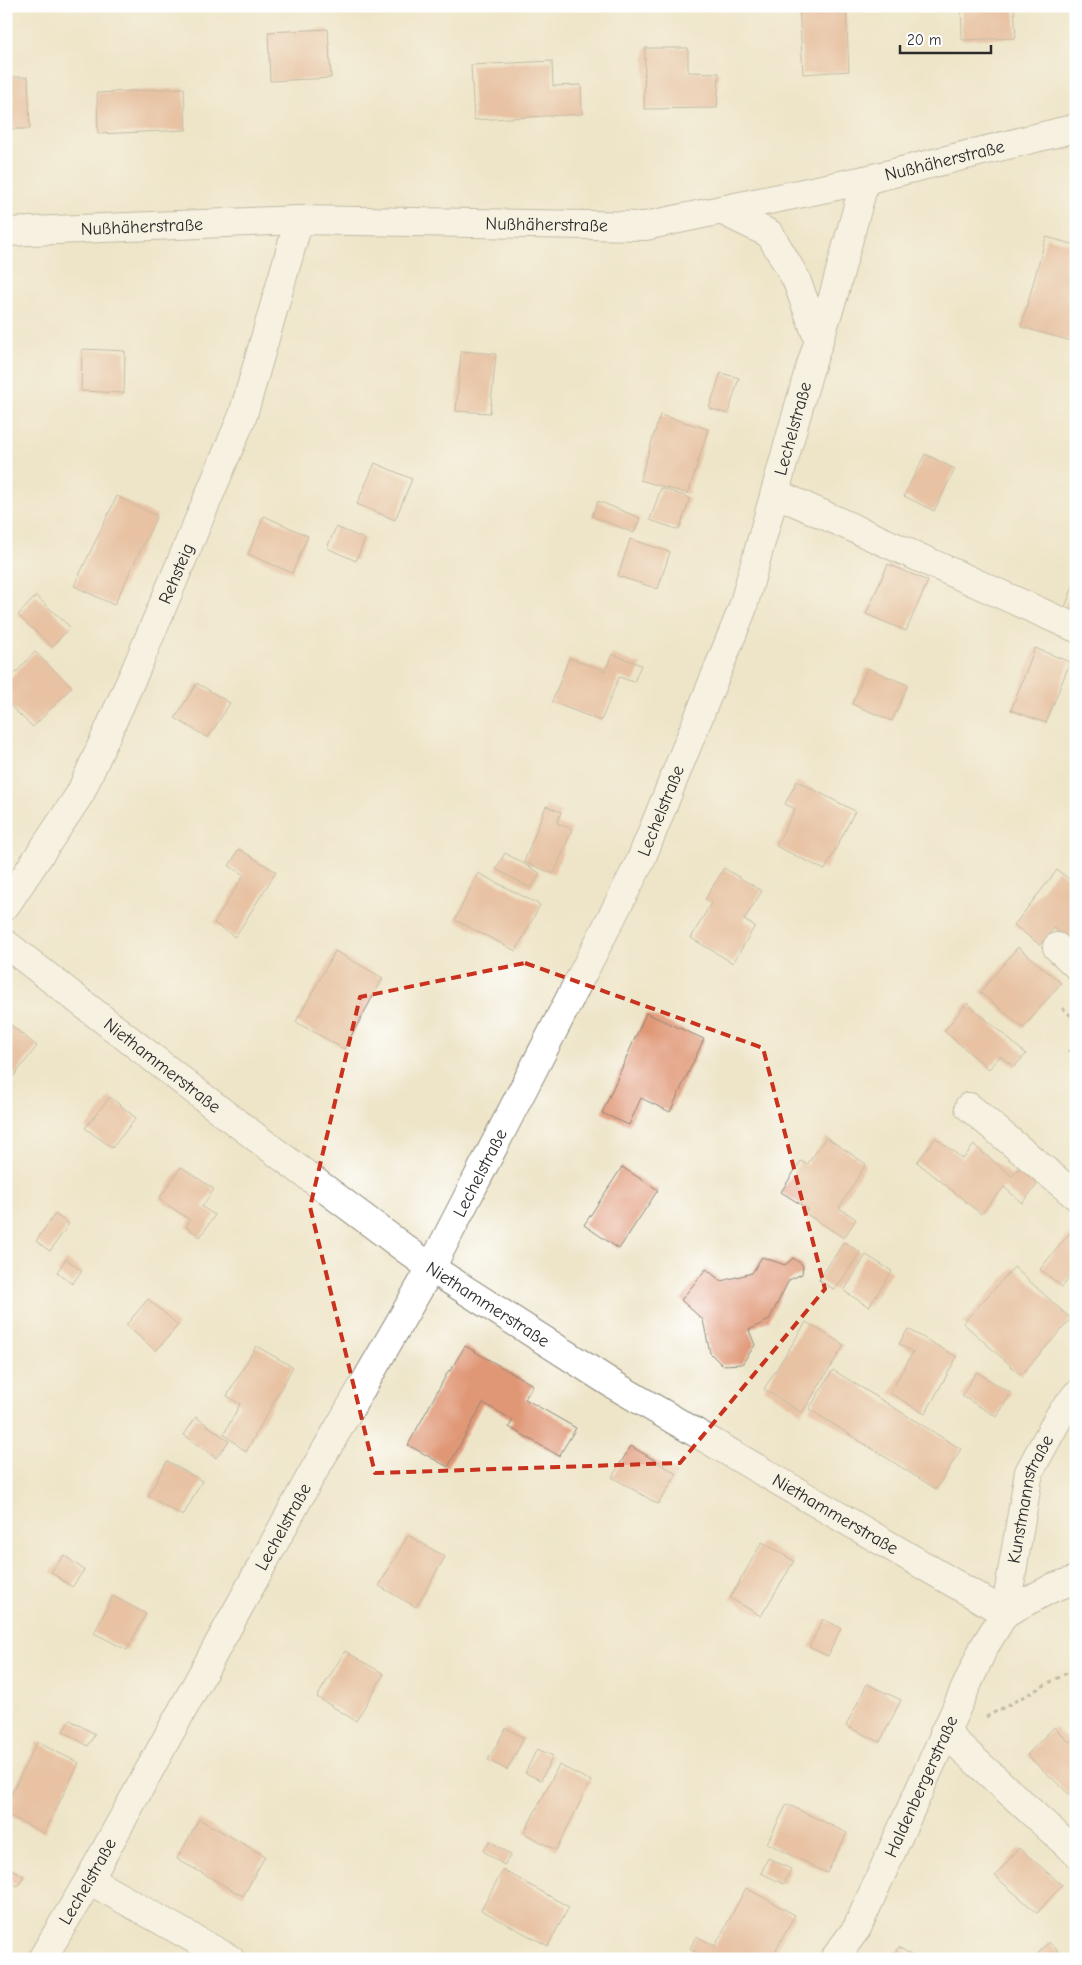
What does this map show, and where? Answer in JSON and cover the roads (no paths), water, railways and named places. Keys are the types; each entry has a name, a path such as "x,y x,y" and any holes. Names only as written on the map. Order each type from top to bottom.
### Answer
{"street":[{"name":"Nußhäherstraße","path":"6,232 299,220 645,226 865,180 1076,128"},
{"name":"Lechelstraße","path":"42,1959 89,1880 312,1474 431,1268 640,862 742,610 865,180"},
{"path":"721,210 770,234 796,279 819,342"},
{"name":"Rehsteig","path":"6,905 80,794 136,669 242,414 299,220"},
{"path":"775,492 1076,628"},
{"name":"Niethammerstraße","path":"6,944 221,1111 431,1268 614,1385 914,1558 1005,1614"},
{"path":"969,1106 1076,1196"},
{"name":"Kunstmannstraße","path":"1005,1614 1029,1472 1060,1415 1076,1395"},
{"path":"1005,1614 1054,1587 1076,1580"},
{"name":"Haldenbergerstraße","path":"834,1959 857,1928 984,1647 1005,1614"},
{"path":"944,1732 1076,1853"},
{"path":"89,1880 230,1959"}]}
